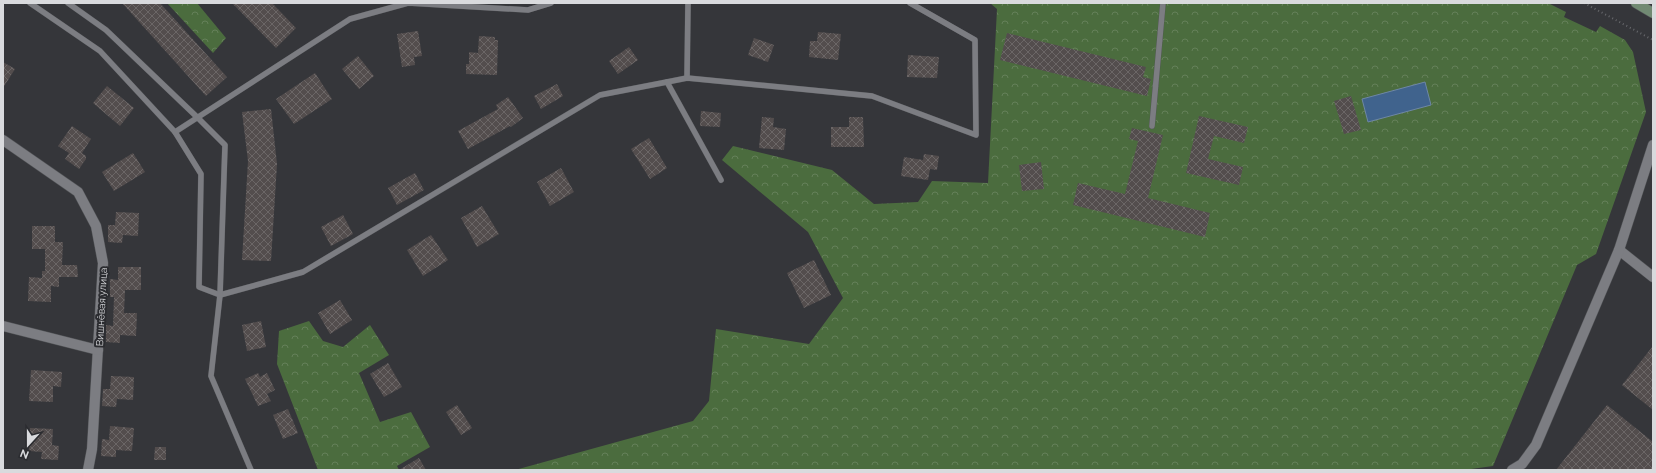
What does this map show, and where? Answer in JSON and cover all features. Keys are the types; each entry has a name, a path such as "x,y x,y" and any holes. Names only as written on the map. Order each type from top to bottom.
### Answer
{"main road":[{"path":"1639,5 1653,13"}],"street":[{"path":"1639,5 1653,19"},
{"name":"Вишнёвая улица","path":"3,140 78,192 96,226 103,263 92,449 88,470"},
{"path":"1512,470 1522,464 1536,445 1620,250 1653,145"},
{"path":"1620,250 1653,277"},
{"path":"3,326 98,350"}],"lane":[{"path":"30,3 100,51 175,132 200,174 199,287 220,295 303,272 600,95 687,78 872,96 976,135 975,40 910,3"},
{"path":"68,3 106,30 225,145 220,295 211,376 252,470"},
{"path":"175,132 350,20 408,3 528,10 551,3"},
{"path":"687,78 688,3"},
{"path":"1152,126 1163,3"},
{"path":"667,82 721,180"}],"path":[{"path":"1584,3 1653,40"}],"green space":[{"path":"167,3 197,3 226,38 213,53"},
{"path":"990,3 1548,3 1566,12 1564,17 1596,32 1600,26 1625,40 1633,52 1646,112 1596,254 1577,265 1493,466 1464,470 515,470 693,421 709,401 716,329 809,344 843,298 808,232 722,160 733,146 832,170 874,204 918,202 932,181 988,183 997,9"},
{"path":"309,321 323,341 343,347 370,325 389,355 359,373 380,422 411,412 430,447 397,466 399,470 318,470 277,364 279,331"}],"water":[{"path":"1425,82 1431,105 1368,122 1362,99"}],"building":[{"path":"122,3 160,3 227,77 206,96"},
{"path":"232,3 272,3 296,28 276,48"},
{"path":"418,31 422,56 414,57 415,65 402,67 397,34"},
{"path":"818,32 841,34 838,60 809,57 810,41 817,41"},
{"path":"1007,33 1146,67 1143,77 1151,79 1147,96 1000,60"},
{"path":"479,36 495,37 495,40 498,40 497,75 466,74 466,64 469,64 469,52 478,53"},
{"path":"754,38 774,45 768,62 748,55"},
{"path":"629,47 638,60 618,74 609,61"},
{"path":"908,55 939,57 937,78 907,77"},
{"path":"358,56 374,76 359,89 342,69"},
{"path":"3,62 15,69 3,88"},
{"path":"315,73 332,99 294,124 276,99"},
{"path":"557,84 563,96 541,109 534,96"},
{"path":"107,86 134,108 120,126 93,103"},
{"path":"1351,96 1361,130 1344,134 1334,101"},
{"path":"508,97 523,118 511,127 510,126 468,149 458,131 498,109 496,105"},
{"path":"271,109 277,164 271,261 242,260 248,161 242,112"},
{"path":"701,111 721,113 720,127 700,126"},
{"path":"1199,116 1248,127 1244,143 1214,136 1208,159 1243,167 1239,185 1186,173"},
{"path":"762,117 774,118 773,127 786,129 784,150 759,148"},
{"path":"849,117 863,117 864,147 831,147 831,127 849,127"},
{"path":"72,126 91,139 82,153 86,156 86,159 79,169 65,159 69,153 58,146"},
{"path":"1132,128 1163,135 1148,198 1210,213 1205,237 1073,205 1078,183 1125,194 1138,141 1129,139"},
{"path":"649,138 667,168 650,179 631,149"},
{"path":"133,153 145,172 114,191 102,172"},
{"path":"924,154 939,156 937,170 930,169 928,180 901,176 904,157 923,160"},
{"path":"1041,162 1044,189 1022,191 1019,165"},
{"path":"561,168 574,192 550,206 537,182"},
{"path":"415,173 424,190 397,205 388,188"},
{"path":"482,206 499,234 477,247 461,218"},
{"path":"116,212 139,213 138,236 123,235 122,243 108,242 108,225 115,225"},
{"path":"343,215 353,234 331,246 321,227"},
{"path":"32,226 55,226 55,242 63,242 62,265 77,265 78,277 59,277 59,287 51,286 51,302 28,301 29,277 42,278 42,271 45,271 45,249 32,249"},
{"path":"431,235 448,260 423,276 407,250"},
{"path":"814,260 831,295 804,308 787,273"},
{"path":"118,267 141,267 141,290 125,290 124,313 137,313 136,336 120,335 120,343 106,342 106,325 113,326 114,297 110,297 110,279 118,280"},
{"path":"340,300 352,320 330,334 318,313"},
{"path":"261,321 266,347 247,351 242,325"},
{"path":"1653,346 1653,410 1622,385"},
{"path":"388,363 402,387 384,397 370,374"},
{"path":"31,370 62,372 61,387 53,386 53,402 29,401"},
{"path":"258,373 260,377 267,373 275,390 267,394 271,401 258,406 245,379"},
{"path":"111,376 134,377 133,400 117,399 116,407 102,406 103,389 110,389"},
{"path":"457,405 472,428 461,435 446,412"},
{"path":"1607,405 1653,442 1653,470 1556,470"},
{"path":"288,409 298,433 283,439 273,415"},
{"path":"110,426 134,428 132,451 116,450 116,457 101,456 102,439 109,440"},
{"path":"30,428 53,429 52,445 59,446 58,460 41,459 42,452 29,451"},
{"path":"155,447 166,447 166,460 154,460"},
{"path":"419,458 426,470 399,470"}]}
